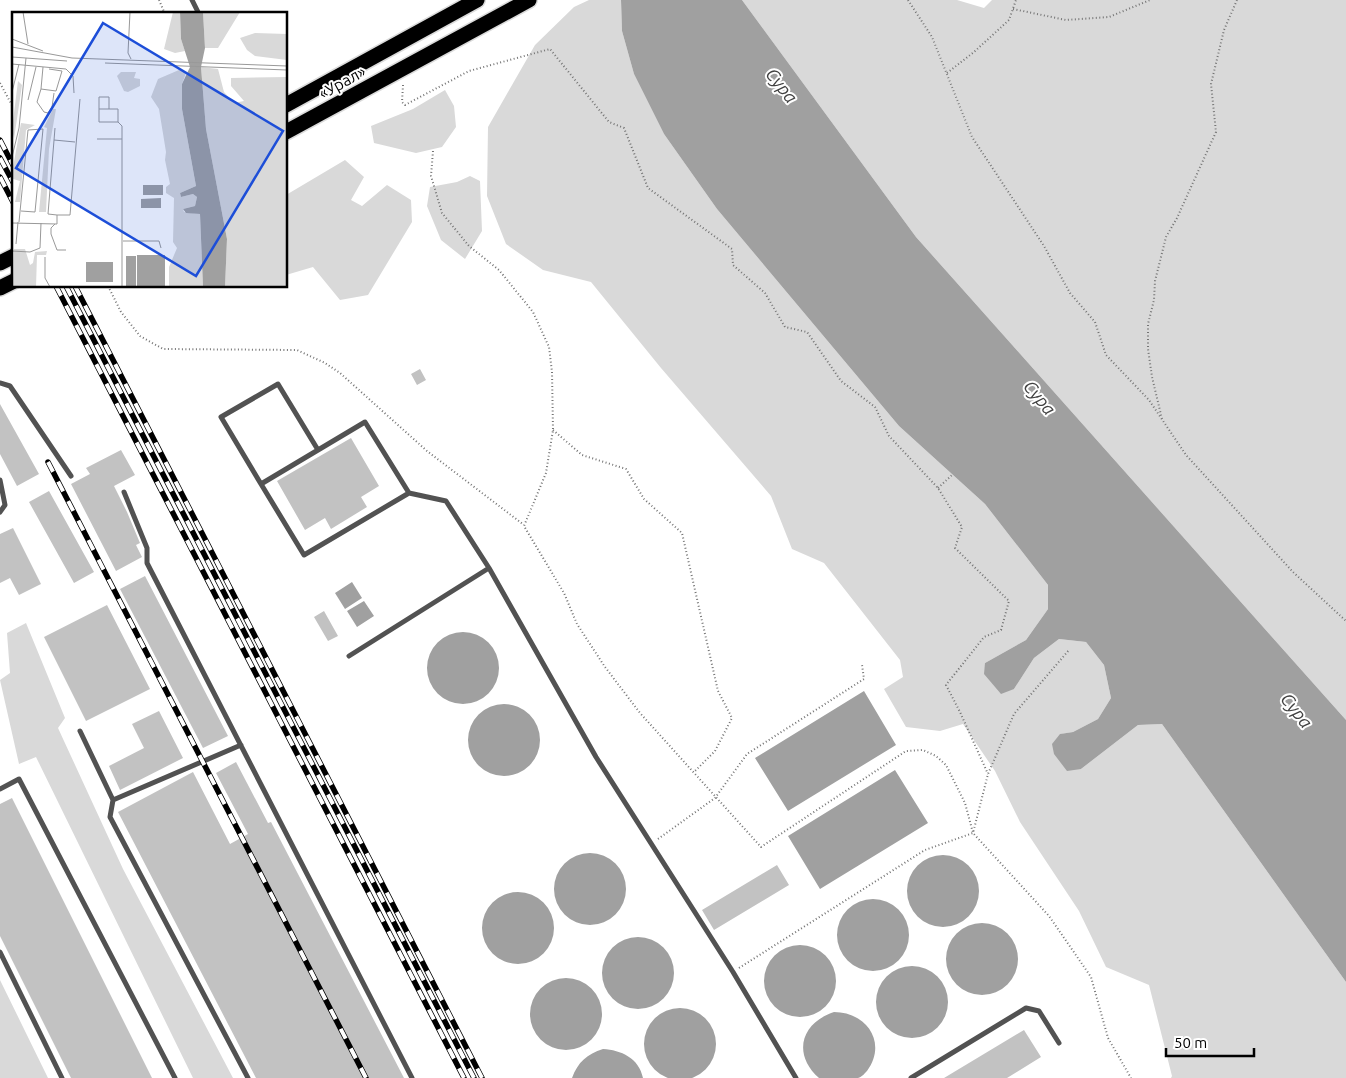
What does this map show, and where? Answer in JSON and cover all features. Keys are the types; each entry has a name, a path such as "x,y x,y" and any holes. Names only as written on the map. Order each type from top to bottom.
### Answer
{"highway":[{"name":"«Урал»","path":"290,102 477,0"},
{"name":"«Урал»","path":"288,131 528,0"},
{"path":"0,263 12,257"},
{"path":"0,288 12,282"}],"lane":[{"path":"192,0 198,12"},
{"path":"0,383 10,386 71,476"},
{"path":"318,450 278,384 221,417 304,555 409,493 446,501 489,568 596,757 733,972 796,1078"},
{"path":"261,484 365,422 409,493"},
{"path":"0,480 5,505 0,512"},
{"path":"124,492 147,548 147,564 412,1078"},
{"path":"349,656 489,568"},
{"path":"80,731 113,800 110,817 248,1078"},
{"path":"113,800 241,745"},
{"path":"0,789 19,779 175,1078"},
{"path":"0,952 62,1078"},
{"path":"912,1078 1026,1008 1039,1011 1059,1043"}],"path":[{"path":"159,0 164,12"},
{"path":"908,0 932,38 972,137 1044,246 1070,293 1095,322 1106,355 1149,400 1186,455 1293,572 1346,621"},
{"path":"947,73 1010,20 1016,0"},
{"path":"1013,9 1066,20 1109,16 1150,0"},
{"path":"1163,421 1152,377 1148,349 1148,324 1154,300 1155,280 1166,237 1177,218 1216,132 1211,84 1224,30 1237,0"},
{"path":"403,77 402,102 404,105 469,72 550,49 609,122 624,128 648,188 732,249 733,265 765,293 785,327 807,332 841,381 875,407 889,436 938,488 962,527 955,548 1009,601 1001,630 984,637 946,685 988,774"},
{"path":"0,83 12,105"},
{"path":"433,151 431,176 442,213 469,246 499,270 533,312 549,347 552,372 553,430 546,473 524,526"},
{"path":"109,288 122,312 140,336 163,349 297,350 326,363 340,373 427,450 524,526 564,593 577,624 605,667 640,713 761,847 906,751 923,750 936,756 946,765 965,803 973,833 1049,916 1091,977 1108,1038 1131,1078"},
{"path":"553,430 582,455 626,469 644,499 682,533 718,691 732,718 715,751 693,772"},
{"path":"938,488 952,475"},
{"path":"973,833 988,774 1014,714 1069,650"},
{"path":"652,844 715,798 747,754 864,679 862,665"},
{"path":"733,972 925,850 973,833"}],"shaded area":[{"path":"589,0 621,0 622,31 634,74 664,134 717,209 899,426 985,504 1048,585 1048,609 1026,640 985,663 1014,689 1034,658 1059,639 1086,642 1104,665 1111,698 1098,719 1073,732 1061,734 1081,769 1138,725 1162,724 1346,982 1346,1078 1171,1078 1149,985 1106,967 1079,911 1020,822 995,771 963,724 940,731 906,727 884,689 903,677 900,660 824,563 792,549 771,496 661,368 591,282 543,270 506,244 487,196 488,127 535,45 574,7"},
{"path":"742,0 957,0 984,8 992,0 1346,0 1346,720 916,237"},
{"path":"445,90 454,106 456,127 442,147 416,153 374,143 371,126 413,109"},
{"path":"345,160 364,177 351,200 362,206 387,185 411,200 412,222 368,295 340,300 313,267 288,274 288,194"},
{"path":"470,176 480,181 482,231 465,259 441,240 427,206 430,187 457,182"},
{"path":"26,623 65,718 58,728 123,869 233,1078 193,1078 36,757 19,764 0,680 10,673 7,633"},
{"path":"0,980 48,1078 0,1078"}],"water":[{"name":"Сура","path":"621,0 742,0 916,237 1346,720 1346,982 1162,724 1138,725 1081,769 1067,771 1054,754 1052,744 1060,734 1073,732 1098,719 1111,698 1104,665 1086,642 1059,639 1034,658 1014,689 1001,694 984,674 985,663 1026,640 1048,609 1048,585 985,504 899,426 717,209 664,134 634,74 622,31"},
{"path":"352,582 362,598 345,609 335,593"},
{"path":"364,601 374,616 357,627 347,611"},
{"path":"463,632 483,638 493,648 499,668 493,688 483,698 463,704 443,698 433,688 427,668 433,648 443,638"},
{"path":"864,691 896,745 788,811 755,758"},
{"path":"504,704 524,710 534,720 540,740 534,760 524,770 504,776 484,770 474,760 468,740 474,720 484,710"},
{"path":"895,770 928,823 820,889 788,836"},
{"path":"590,853 610,859 620,869 626,889 620,909 610,919 590,925 570,919 560,909 554,889 560,869 570,859"},
{"path":"943,855 963,861 973,871 979,891 973,911 963,921 943,927 923,921 913,911 907,891 913,871 923,861"},
{"path":"518,892 538,898 548,908 554,928 548,948 538,958 518,964 498,958 488,948 482,928 488,908 498,898"},
{"path":"873,899 893,905 903,915 909,935 903,955 893,965 873,971 853,965 843,955 837,935 843,915 853,905"},
{"path":"982,923 1002,929 1012,939 1018,959 1012,979 1002,989 982,995 962,989 952,979 946,959 952,939 962,929"},
{"path":"638,937 658,943 668,953 674,973 668,993 658,1003 638,1009 618,1003 608,993 602,973 608,953 618,943"},
{"path":"800,945 820,951 830,961 836,981 830,1001 820,1011 800,1017 780,1011 770,1001 764,981 770,961 780,951"},
{"path":"912,966 932,972 942,982 948,1002 942,1022 932,1032 912,1038 892,1032 882,1022 876,1002 882,982 892,972"},
{"path":"566,978 586,984 596,994 602,1014 596,1034 586,1044 566,1050 546,1044 536,1034 530,1014 536,994 546,984"},
{"path":"673,1009 687,1009 700,1014 710,1024 715,1037 715,1051 710,1064 700,1074 687,1079 673,1079 660,1074 650,1064 645,1051 645,1037 650,1024 660,1014"},
{"path":"834,1012 856,1017 864,1023 874,1040 873,1060 867,1071 858,1078 819,1078 805,1059 803,1049 808,1031 823,1017"},
{"path":"603,1049 616,1051 628,1056 638,1065 643,1078 572,1078 577,1067 584,1059 592,1053"}],"building":[{"path":"420,369 426,380 417,385 411,374"},
{"path":"0,404 39,474 17,486 0,454"},
{"path":"351,438 379,486 361,497 367,507 331,529 325,518 305,530 277,481"},
{"path":"121,450 135,475 114,486 140,543 136,545 142,557 116,571 71,484 90,474 86,468"},
{"path":"49,491 94,572 74,583 29,502"},
{"path":"13,528 41,584 19,595 10,578 0,583 0,534"},
{"path":"145,576 228,736 203,748 120,589"},
{"path":"107,605 150,689 86,721 44,637"},
{"path":"324,611 338,636 328,641 314,617"},
{"path":"159,711 183,758 120,790 109,766 144,748 132,724"},
{"path":"236,762 268,823 271,822 404,1078 256,1078 118,812 193,772 230,844 248,834 216,773"},
{"path":"12,798 152,1078 71,1078 0,936 0,804"},
{"path":"777,865 789,885 714,930 702,910"},
{"path":"1024,1030 1041,1057 1007,1078 944,1078"}],"railway":[{"path":"0,140 12,163"},
{"path":"0,158 12,180"},
{"path":"0,177 12,200"},
{"path":"57,288 464,1078"},
{"path":"67,288 474,1078"},
{"path":"76,288 482,1078"},
{"path":"48,462 366,1078"}]}
